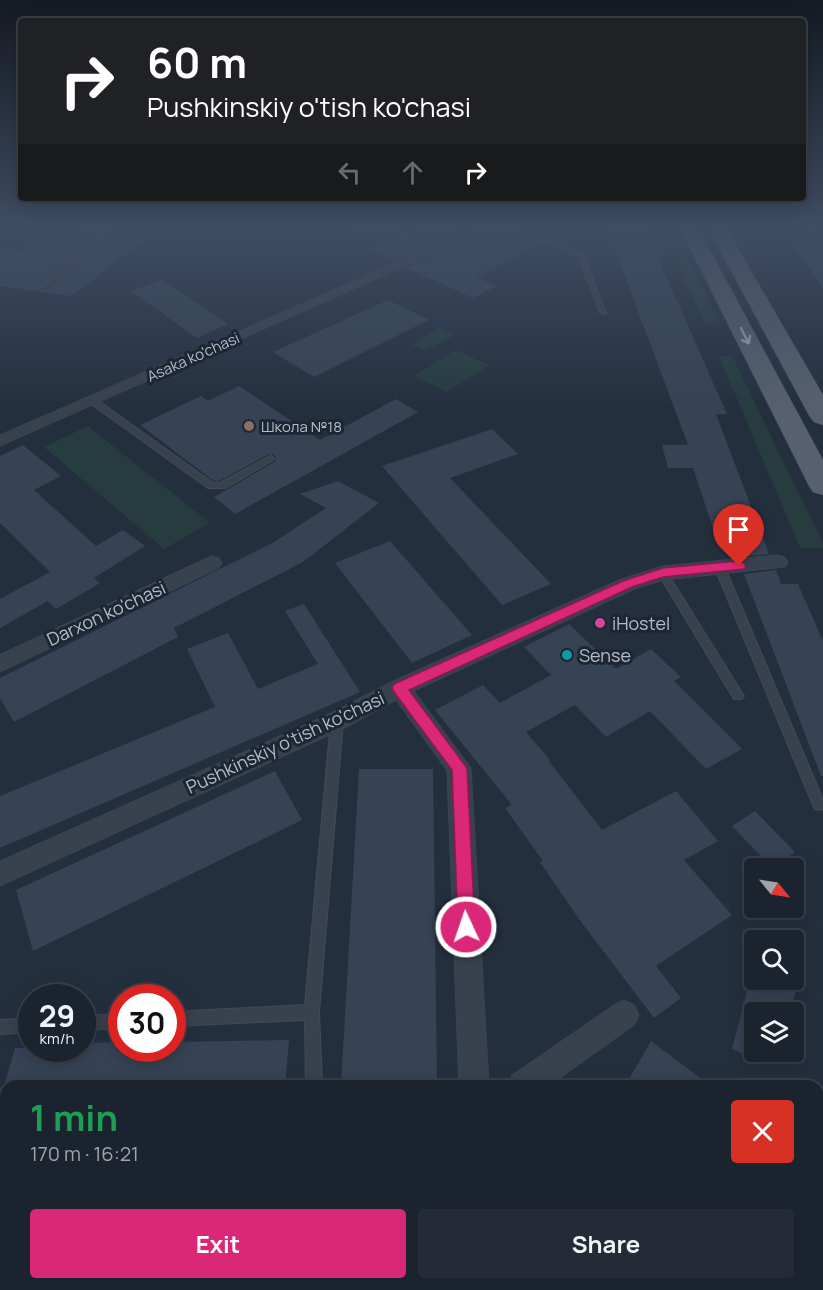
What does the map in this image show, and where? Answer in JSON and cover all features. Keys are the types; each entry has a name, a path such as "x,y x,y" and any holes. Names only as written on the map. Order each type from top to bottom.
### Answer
{"main road":[{"path":"720,288 823,486"},
{"path":"751,288 823,417"}],"street":[{"name":"Asaka ko'chasi","path":"0,441 349,288"},
{"name":"Pushkinskiy o'tish ko'chasi","path":"0,874 337,721 399,688 628,584 663,573 778,562"},
{"name":"Darxon ko'chasi","path":"0,664 212,563"},
{"path":"399,688 459,768 474,1080"},
{"path":"532,1080 624,1015"}],"lane":[{"path":"594,288 603,313"},
{"path":"93,401 211,486 222,486 271,459"},
{"path":"720,567 819,805"},
{"path":"663,573 738,696"},
{"path":"314,1080 312,1012 337,721"},
{"path":"186,1018 312,1012"},
{"path":"0,1027 18,1026"}],"green space":[{"path":"689,288 702,288 719,323 705,323"},
{"path":"440,328 455,335 425,351 411,344"},
{"path":"456,350 489,365 447,392 414,376"},
{"path":"719,356 732,356 823,543 823,548 800,548"},
{"path":"88,426 210,523 164,549 44,447"}],"building":[{"path":"16,288 82,288 72,296"},
{"path":"139,288 174,288 228,324 197,338 131,291"},
{"path":"451,288 493,288 473,298"},
{"path":"629,288 671,288 727,414 716,414 769,554 738,557 735,549 720,549 693,468 668,468 662,445 688,445"},
{"path":"388,300 429,320 314,377 273,352"},
{"path":"239,386 320,440 396,399 418,412 235,514 214,497 276,461 276,457 272,454 267,455 219,481 214,481 140,425 201,396 208,401"},
{"path":"492,429 518,454 450,478 551,584 502,605 382,466"},
{"path":"23,445 61,476 34,490 96,546 123,530 145,546 94,578 100,583 56,609 48,601 0,628 0,599 50,572 0,523 0,456"},
{"path":"338,481 379,503 303,562 174,628 178,637 14,722 0,698 0,678 274,542 326,508 300,494"},
{"path":"390,541 472,635 412,663 335,563"},
{"path":"776,570 781,584 798,584 823,641 823,776 821,776 744,574"},
{"path":"304,604 360,692 0,848 0,796 215,707 187,649 228,633 258,689 318,664 285,611"},
{"path":"569,624 616,669 651,649 681,677 674,681 742,749 706,769 650,711 606,737 575,705 526,732 550,760 602,830 676,791 718,841 684,860 732,915 656,966 681,998 654,1018 579,919 540,862 543,861 505,808 512,805 435,710 483,685 500,703 551,675 524,647"},
{"path":"359,769 433,769 437,1080 341,1080"},
{"path":"275,771 302,820 33,951 16,890"},
{"path":"755,811 795,852 786,858 762,858 732,826"},
{"path":"747,990 796,990 793,1002 744,1002"},
{"path":"744,1003 744,1054 732,1049"},
{"path":"289,1040 286,1080 6,1080 15,1048 18,1048 18,1062 96,1062 96,1043 108,1042 108,1062 186,1062 186,1042"},
{"path":"651,1041 703,1080 628,1080"}],"place":[{"name":"Школа №18","path":"249,426"},
{"name":"iHostel","path":"600,623"},
{"name":"Sense","path":"567,655"}],"route":[{"path":"466,927 459,768 399,688 628,584 663,573 739,566"}]}
